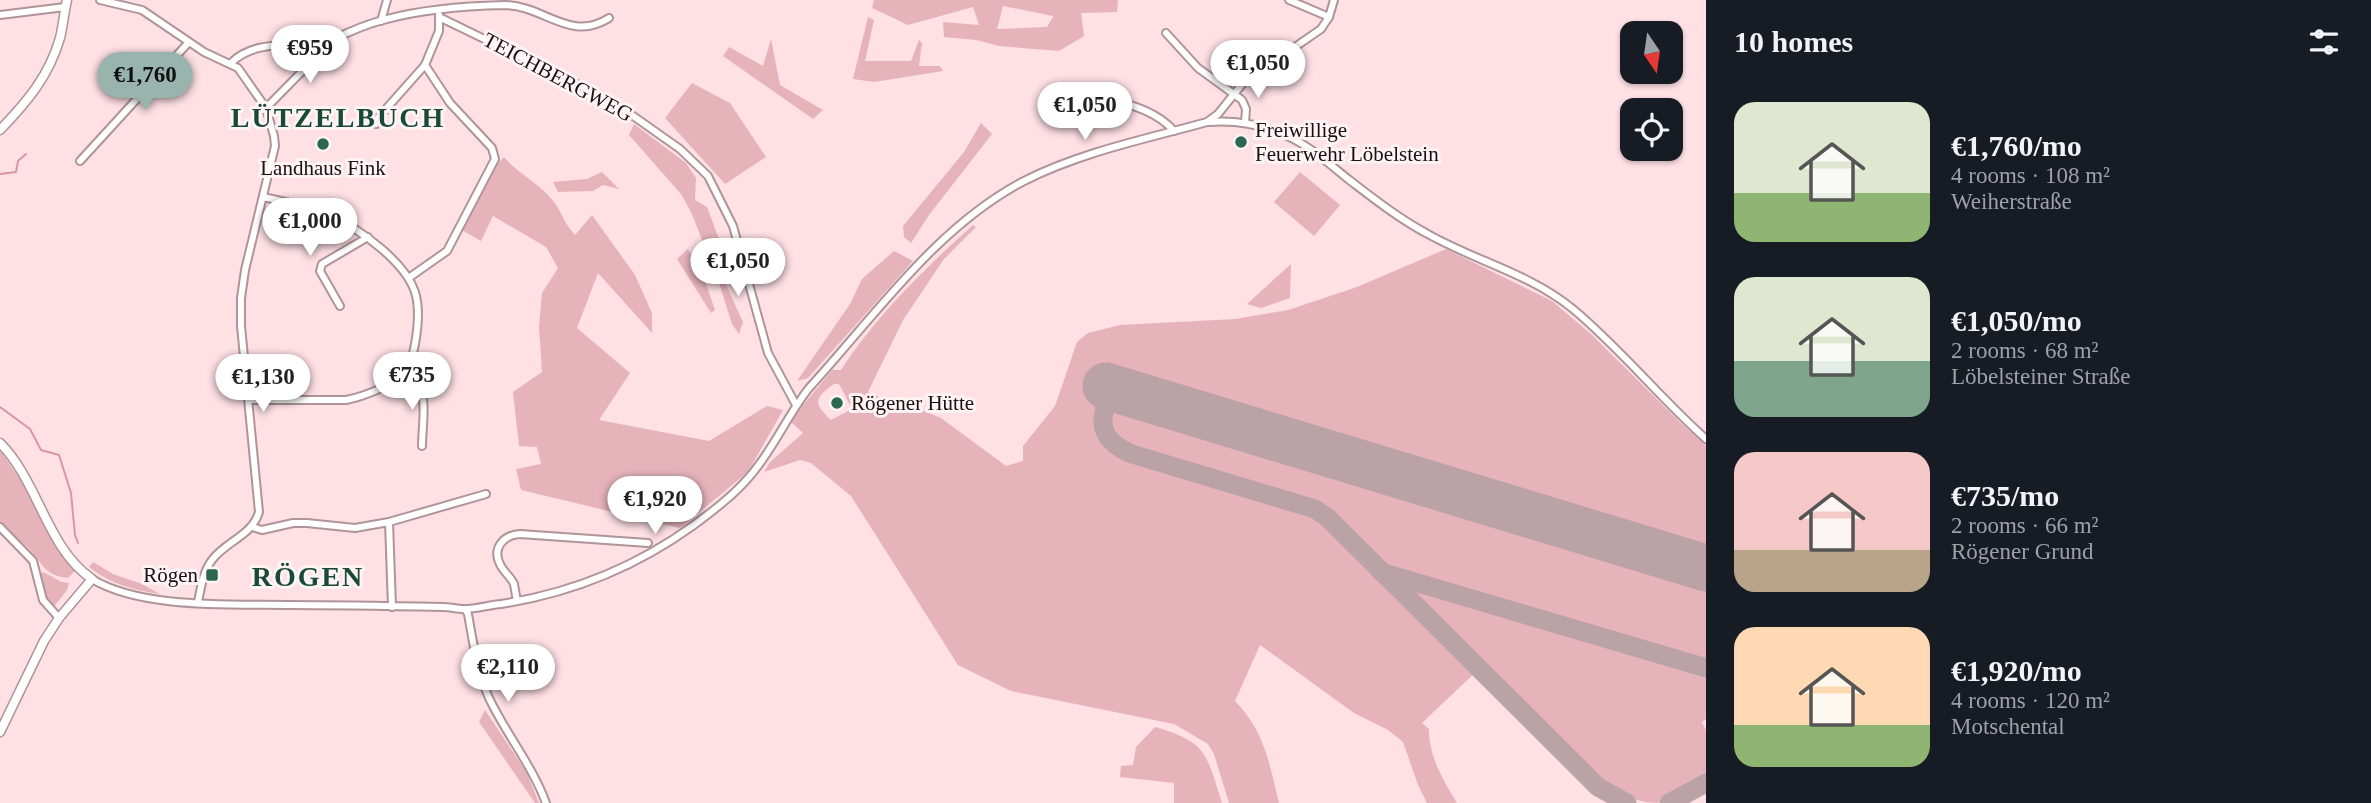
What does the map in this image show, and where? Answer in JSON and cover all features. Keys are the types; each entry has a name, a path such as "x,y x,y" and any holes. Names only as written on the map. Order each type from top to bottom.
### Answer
{"street":[{"path":"100,0 142,10 188,42 215,58 231,63 250,82 266,108 274,136 275,146 245,270 241,298 241,326 259,507 252,527 213,558 205,572 198,602"},
{"path":"381,21 387,0"},
{"path":"1289,0 1329,17"},
{"path":"1207,122 1218,114 1243,83 1313,36 1329,17 1334,0"},
{"path":"0,15 66,4 59,41 45,76 34,93 0,130"},
{"path":"231,63 252,50 333,40 381,21 506,5 522,7 578,28 597,26 609,19"},
{"path":"376,124 377,119 425,65 439,31 439,13"},
{"name":"TEICHBERGWEG","path":"439,13 612,101 680,149 708,176 733,226 768,353 796,405"},
{"path":"1166,33 1198,68 1242,100 1246,106 1245,123"},
{"path":"266,108 333,40"},
{"path":"80,161 188,42"},
{"path":"410,277 447,250 495,155 490,145 450,103 425,65"},
{"path":"1099,98 1129,104 1163,121 1174,131"},
{"path":"0,443 29,481 67,554 82,572 117,592 198,602 465,609 517,601 589,583 629,566 673,540 727,499 762,461 796,405 932,251 982,207 1024,181 1093,153 1207,122 1245,123 1288,136 1310,148 1398,216 1428,234 1501,266 1558,298 1593,326 1671,408 1706,439"},
{"path":"248,400 346,400 397,380 408,371 418,317 410,277 368,237 332,215 263,197"},
{"path":"340,306 320,267 368,237"},
{"path":"408,371 419,385 426,408 422,446"},
{"path":"252,527 262,530 300,523 355,527 389,522 486,494"},
{"path":"389,522 392,607"},
{"path":"0,527 33,561 43,600 59,618"},
{"path":"517,601 513,583 497,555 500,544 511,535 648,543"},
{"path":"0,732 36,656 59,618 92,579"},
{"path":"465,609 475,656 490,699 530,766 546,803"}],"shaded area":[{"path":"874,0 1118,0 1117,12 1081,13 1084,36 1059,51 999,46 976,40 944,37 943,22 979,25 973,7 908,25 872,8","holes":["1003,6 1053,16 1047,27 997,29"]},
{"path":"868,17 874,20 865,61 911,61 919,40 922,43 919,66 940,66 943,71 874,82 853,79"},
{"path":"771,39 780,85 823,110 813,119 723,56 729,47 763,66"},
{"path":"692,83 730,103 766,157 725,184 665,118"},
{"path":"981,123 992,134 929,215 911,243 904,237 903,226 964,152"},
{"path":"634,124 686,163 696,178 695,200 707,207 729,266 726,285 743,322 739,334 732,324 691,212 681,194 629,135"},
{"path":"504,157 548,195 575,235 592,215 635,275 652,313 652,333 598,273 577,328 630,373 599,420 709,441 767,406 783,410 748,472 680,528 521,490 516,469 541,464 537,447 519,446 513,392 542,372 539,327 542,293 558,268 546,247 493,216 481,241 460,229 495,166"},
{"path":"602,172 619,189 603,185 593,191 558,192 553,182 587,179"},
{"path":"1300,172 1340,205 1314,236 1274,202"},
{"path":"973,225 976,227 944,259 903,320 868,392 892,403 895,399 941,418 1006,466 1023,461 1023,446 1055,406 1077,342 1088,333 1120,325 1235,319 1288,310 1357,287 1446,249 1552,301 1592,335 1706,445 1706,719 1702,722 1706,730 1706,775 1657,803 1617,793 1596,781 1481,667 1422,723 1429,729 1434,759 1457,803 1427,803 1403,742 1388,730 1354,713 1260,645 1235,701 1259,736 1269,761 1279,803 1229,803 1214,754 1208,744 1174,724 1011,691 958,665 851,496 811,463 800,460 764,472 770,462 803,433 790,421 832,370 841,370 885,312","holes":["839,384 852,409 831,420 818,401 827,389"]},
{"path":"688,249 700,267 715,310 711,313 677,259"},
{"path":"894,251 913,261 808,378 797,381 850,304 862,279"},
{"path":"1291,264 1290,298 1261,308 1247,304"},
{"path":"0,450 32,497 57,546 75,571 68,578 48,571 27,547 0,524"},
{"path":"93,562 113,574 142,584 160,594 114,582 89,567"},
{"path":"40,572 69,583 53,608 46,599"},
{"path":"485,710 527,773 539,803 535,803 479,722"},
{"path":"1155,727 1186,738 1202,752 1208,761 1222,803 1174,803 1174,783 1120,777 1121,766 1133,765 1136,747"}],"waterway":[{"path":"0,174 16,172 18,161 26,154"},
{"path":"0,407 30,429 41,450 59,455 71,493 78,543"}],"taxiway":[{"path":"1115,388 1103,418 1104,427 1112,442 1132,454 1315,509 1328,518 1598,787 1627,803"},
{"path":"1381,572 1706,668"},
{"path":"1669,803 1706,783"}],"runway":[{"path":"1106,386 1706,568"}],"place":[{"name":"Freiwillige Feuerwehr Löbelstein","path":"1241,142"},
{"name":"Landhaus Fink","path":"323,144"},
{"name":"Rögener Hütte","path":"837,403"},
{"name":"Rögen","path":"212,575"}],"district":[{"name":"LÜTZELBUCH","path":"338,117"},
{"name":"RÖGEN","path":"308,576"}]}
